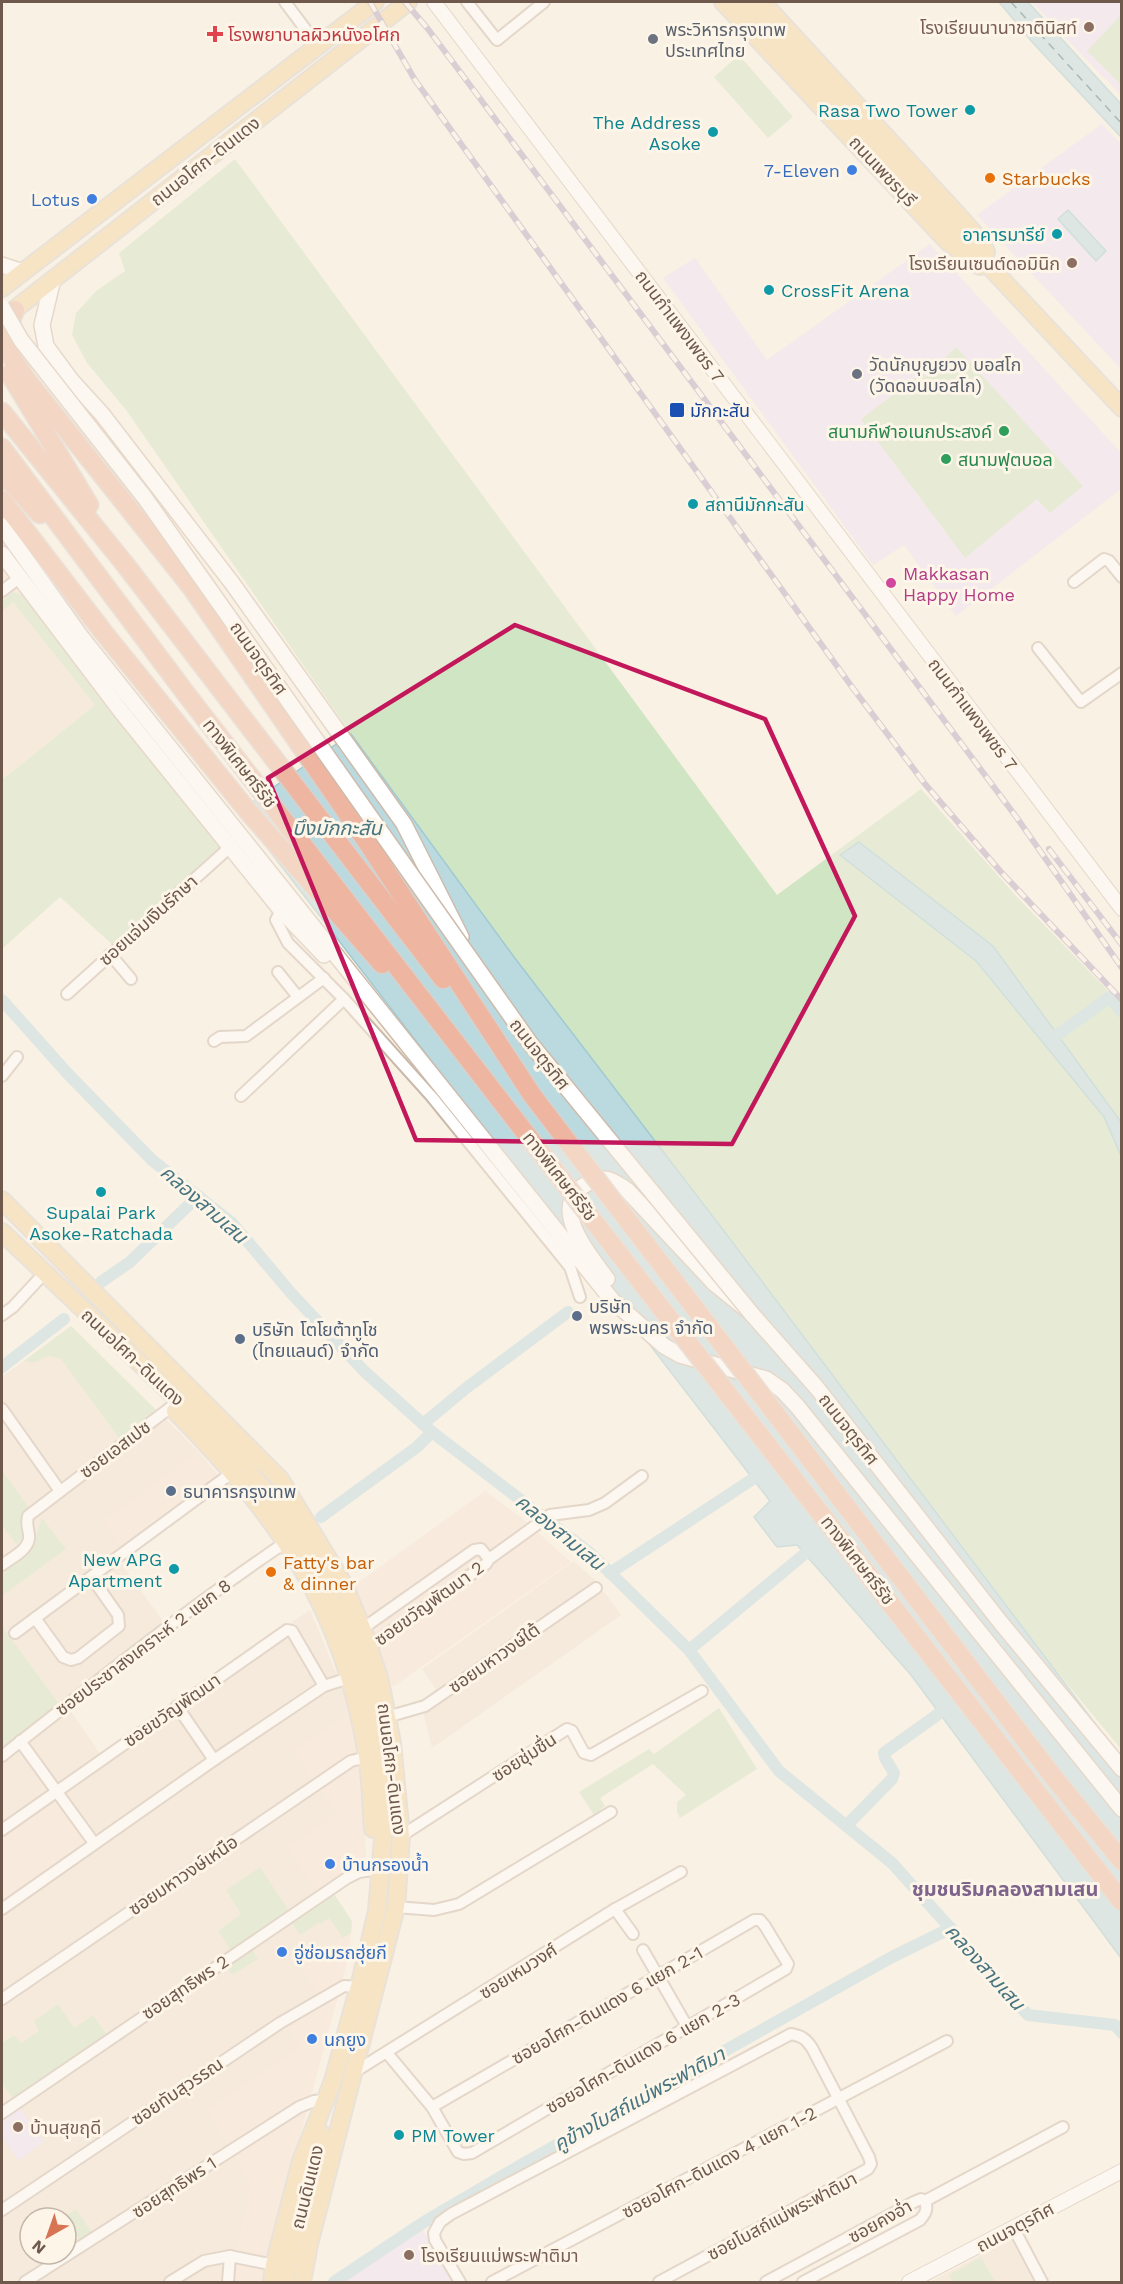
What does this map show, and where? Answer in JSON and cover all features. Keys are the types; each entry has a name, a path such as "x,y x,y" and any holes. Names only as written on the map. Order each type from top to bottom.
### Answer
{"highway":[{"path":"6,312 5,336 12,358 26,379 192,588 371,849 532,1095"},
{"path":"2,359 124,562"},
{"name":"ทางพิเศษศรีรัช","path":"2,412 124,562 993,1698 1122,1861"},
{"name":"ทางพิเศษศรีรัช","path":"2,448 96,575 1122,1902"},
{"path":"2,473 96,575"},
{"path":"2,500 104,633 247,810 347,926 467,1056"}],"main road":[{"name":"ถนนอโศก-ดินแดง","path":"6,312 53,279 408,2"},
{"name":"ถนนเพชรบุรี","path":"723,2 947,241 962,254 1001,279"},
{"name":"ถนนเพชรบุรี","path":"742,2 1122,408"},
{"name":"ถนนเพชรบุรี","path":"762,2 974,233 1001,279"},
{"name":"ถนนอโศก-ดินแดง","path":"2,288 318,46 366,4"},
{"path":"2,265 23,272"},
{"path":"53,279 42,325 46,346 71,380 102,414 232,584 404,824 472,958"},
{"name":"ถนนจตุรทิศ","path":"6,312 21,340 146,498 530,1043 751,1313 817,1388 1001,1623 1122,1769"},
{"name":"ถนนจตุรทิศ","path":"2,526 82,638 612,1300 664,1346 680,1355 766,1380 782,1390 812,1424 1122,1809"},
{"path":"2,554 120,711 281,910 300,932 377,1008"},
{"path":"624,1311 612,1287 572,1226 570,1215 573,1196 589,1183 601,1178 612,1180 627,1190 715,1284 751,1313"},
{"name":"ถนนอโศก-ดินแดง","path":"2,1200 280,1479 344,1586 380,1681 392,1743 401,1836 396,1907 356,2071 309,2244 302,2283"},
{"name":"ถนนอโศก-ดินแดง","path":"2,1215 52,1263 131,1329"},
{"name":"ถนนอโศก-ดินแดง","path":"2,1232 230,1449 281,1510 318,1570 343,1622 370,1702 378,1743 384,1827 377,1911 359,1987 328,2098 301,2161 274,2265 272,2283"},
{"name":"ถนนอโศก-ดินแดง","path":"2,1244 171,1407 233,1472 259,1503 286,1542 319,1598 337,1638 360,1716 368,1757 373,1830 366,1958"},
{"name":"ถนนดินแดง","path":"285,2283 328,2098"}],"street":[{"path":"285,2 318,46"},
{"name":"ถนนกำแพงเพชร 7","path":"434,2 1122,909"},
{"path":"467,2 496,40 544,2"},
{"path":"1074,582 1104,559 1109,561 1122,577"},
{"path":"2,591 19,578"},
{"path":"1038,648 1080,702 1122,673"},
{"name":"ซอยแจ่มเงินรักษา","path":"67,994 230,847"},
{"path":"281,910 276,920 288,943 344,999 432,1097 570,1267 580,1297"},
{"path":"110,954 131,979"},
{"path":"278,972 298,997"},
{"path":"214,1041 220,1036 246,1036 324,978"},
{"path":"241,1096 344,999"},
{"path":"2,1076 17,1057"},
{"path":"2,1315 38,1280"},
{"name":"ซอยเอสเปซ","path":"2,1565 28,1544 30,1537 26,1524 28,1516 171,1407"},
{"path":"2,1409 60,1491"},
{"path":"15,1633 233,1472"},
{"name":"ซอยขวัญพัฒนา 2","path":"369,1647 486,1564 489,1559 550,1515 589,1510 605,1503 642,1476"},
{"name":"ซอยประชาสงเคราะห์ 2 แยก 8","path":"2,1756 63,1706 242,1572 286,1542"},
{"name":"ซอยขวัญพัฒนา 2","path":"362,1629 474,1550 481,1549 489,1559"},
{"path":"35,1618 63,1657 73,1660 78,1658 119,1626 118,1615 92,1578"},
{"name":"ซอยมหาวงษ์ใต้","path":"387,1717 425,1706 596,1588"},
{"name":"ซอยขวัญพัฒนา","path":"2,1830 287,1630 292,1631 324,1686"},
{"path":"2,1910 94,1843 324,1686 349,1678"},
{"name":"ซอยชุ่มชื่น","path":"401,1836 567,1729 572,1731 584,1753 591,1755 702,1691"},
{"path":"177,1706 214,1760"},
{"path":"20,1741 94,1843"},
{"name":"ซอยมหาวงษ์เหนือ","path":"2,1999 351,1761 368,1757"},
{"path":"396,1907 434,1910 459,1904 611,1812"},
{"name":"ซอยสุทธิพร 2","path":"2,2113 329,1890 359,1872 372,1870"},
{"name":"ซอยเหมวงศ์","path":"356,2071 615,1909 681,1872"},
{"path":"615,1909 633,1934"},
{"name":"ซอยอโศก-ดินแดง 6 แยก 2-1","path":"432,2107 754,1920 760,1920 775,1941"},
{"name":"ซอยอโศก-ดินแดง 6 แยก 2-3","path":"432,2107 458,2152 472,2153 786,1969 788,1964 775,1941"},
{"path":"643,1950 688,2028"},
{"name":"ซอยทับสุวรรณ","path":"2,2210 280,2022 344,1986 359,1987"},
{"path":"460,2283 435,2240 434,2233 440,2222 791,2034 800,2035 807,2040 838,2099"},
{"name":"ซอยอโศก-ดินแดง 4 แยก 1-2","path":"492,2283 947,2041"},
{"path":"387,2053 432,2107"},
{"name":"ซอยสุทธิพร 1","path":"24,2283 299,2108 328,2098"},
{"name":"ซอยโบสถ์แม่พระฟาติมา","path":"659,2283 673,2279 868,2169 871,2164 869,2157 838,2099"},
{"path":"925,2201 1063,2127"},
{"name":"ถนนจตุรทิศ","path":"909,2283 1122,2171"},
{"name":"ซอยคงอ่ำ","path":"766,2283 914,2202 921,2199 925,2201 928,2207 926,2214 920,2220 803,2283"},
{"path":"1013,2228 1042,2283"},
{"path":"228,2283 230,2256"},
{"path":"171,2283 204,2261 230,2256 274,2265"},
{"path":"808,2261 816,2276"}],"highlighted area":[{"path":"515,625 765,719 855,916 732,1144 416,1140 268,778"}],"shaded area":[{"name":"โรงเรียนนานาชาตินิสท์","path":"1032,2 1121,2 1121,95 1079,52"},
{"name":"โรงเรียนเซนต์ดอมินิก","path":"1102,124 1121,144 1121,369 977,215"},
{"path":"930,244 1121,453 1121,489 956,616 904,545 873,565 663,278 695,258 767,360"},
{"path":"2,566 35,615 101,700 2,780"},
{"path":"71,1326 199,1452 105,1521 128,1556 120,1562 166,1625 64,1701 100,1754 310,1610 345,1694 349,1714 295,1752 338,1814 288,1848 352,1921 351,1933 301,1965 320,1993 302,2048 209,2110 252,2185 230,2282 2,2282 2,1377"},
{"path":"199,1452 227,1486 128,1556 104,1521"},
{"path":"485,1491 523,1519 571,1562 393,1687 352,1587"},
{"path":"574,1561 596,1581 621,1615 432,1748 421,1702 436,1689 422,1669"},
{"path":"349,1714 362,1783 366,1852 363,1867 318,1892 288,1848 338,1814 295,1752"},
{"path":"56,1789 97,1846 2,1910 2,1828"},
{"path":"351,1933 350,1952 272,2241 267,2282 230,2282 252,2185 209,2110 302,2048 281,2017 320,1993 301,1965"},
{"name":"บ้านสุขฤดี","path":"19,2106 44,2142 18,2161 2,2136 2,2118"},
{"name":"โรงเรียนแม่พระฟาติมา","path":"422,2228 453,2282 339,2282"},
{"path":"1013,2238 1038,2282 930,2282"}],"green space":[{"path":"1121,15 1121,85 1087,51"},
{"path":"739,55 793,117 768,138 714,77"},
{"path":"235,159 777,895 921,789 1017,897 1121,1004 1121,1749 1020,1627 724,1231 514,957 351,734 126,410 87,363 72,335 76,313 96,291 125,271 119,253"},
{"name":"สนามฟุตบอล","path":"956,347 1083,486 1050,513 1037,499 965,558 861,419 922,373 926,377"},
{"path":"13,592 22,595 101,700 221,848 115,947 60,897 2,949 2,780 95,705 13,602 2,611 2,600"},
{"path":"71,1326 157,1411 119,1438 61,1359 49,1356 33,1363 24,1361"},
{"path":"2,1471 30,1509 22,1522 24,1537 16,1544 2,1525"},
{"path":"42,1518 66,1549 2,1596 2,1573 32,1549"},
{"path":"2,1626 59,1704 2,1747"},
{"path":"719,1708 757,1769 680,1818 677,1812 677,1802 686,1795 653,1764 600,1798 605,1806 594,1815 579,1792 649,1749 654,1754"},
{"path":"260,1867 289,1911 231,1950 218,1931 241,1914 226,1890"},
{"path":"332,1891 352,1921 351,1933 343,1938 329,1918 300,1935 290,1920"},
{"path":"250,1947 258,1959 232,1975 225,1964"},
{"path":"58,2004 74,2028 93,2015 107,2035 13,2099 2,2082 2,2043 14,2035 21,2043 39,2031 34,2021"},
{"path":"78,2212 93,2234 81,2242 78,2237"},
{"path":"981,2257 995,2282 953,2282 949,2275"}],"water":[{"path":"999,2 1028,2 1121,104 1121,137 1033,43"},
{"path":"1068,210 1106,251 1096,261 1058,219"},
{"name":"บึงมักกะสัน","path":"351,734 514,957 724,1231 1121,1758 1121,1958 911,1675 797,1545 777,1547 754,1517 770,1501 239,811"},
{"path":"859,842 993,946 1121,1122 1121,1156 1104,1117 976,961 840,855"}],"waterway":[{"path":"1057,1035 1110,997 1122,1012"},
{"name":"คลองสามเสน","path":"2,1000 68,1074 152,1160 232,1223 291,1293 364,1371 432,1432 590,1553 689,1650 779,1771 892,1863 1028,2015 1115,2025 1122,2033"},
{"path":"101,1282 130,1262 198,1196"},
{"path":"423,1424 465,1389 568,1312"},
{"path":"2,1367 64,1319"},
{"path":"321,1517 417,1447 432,1432"},
{"path":"610,1573 765,1471"},
{"path":"689,1650 813,1547"},
{"path":"846,1826 892,1779 894,1773 884,1753 944,1710"},
{"name":"คูข้างโบสถ์แม่พระฟาติมา","path":"334,2282 424,2222 521,2165 892,1957 951,1928"}],"ferry route":[{"path":"1011,2 1122,124"}],"railway":[{"path":"370,2 415,80 852,687 925,784 1001,872 1122,1000"},
{"path":"405,2 428,29 1017,818 1122,968"},
{"path":"1049,849 1122,945"}],"place":[{"name":"โรงเรียนนานาชาตินิสท์","path":"1089,27"},
{"name":"โรงพยาบาลผิวหนังอโศก","path":"215,34"},
{"name":"พระวิหารกรุงเทพ ประเทศไทย","path":"653,39"},
{"name":"Rasa Two Tower","path":"970,110"},
{"name":"The Address Asoke","path":"713,132"},
{"name":"7-Eleven","path":"852,170"},
{"name":"Starbucks","path":"990,178"},
{"name":"Lotus","path":"92,199"},
{"name":"อาคารมารีย์","path":"1057,234"},
{"name":"โรงเรียนเซนต์ดอมินิก","path":"1072,263"},
{"name":"CrossFit Arena","path":"769,290"},
{"name":"วัดนักบุญยวง บอสโก (วัดดอนบอสโก)","path":"857,374"},
{"name":"มักกะสัน","path":"677,410"},
{"name":"สนามกีฬาอเนกประสงค์","path":"1004,431"},
{"name":"สนามฟุตบอล","path":"946,459"},
{"name":"สถานีมักกะสัน","path":"693,504"},
{"name":"Makkasan Happy Home","path":"891,583"},
{"name":"Supalai Park Asoke-Ratchada","path":"101,1192"},
{"name":"บริษัท พรพระนคร จำกัด","path":"577,1316"},
{"name":"บริษัท โตโยต้าทูโช (ไทยแลนด์) จำกัด","path":"240,1339"},
{"name":"ธนาคารกรุงเทพ","path":"171,1491"},
{"name":"New APG Apartment","path":"174,1569"},
{"name":"Fatty's bar & dinner","path":"271,1572"},
{"name":"บ้านกรองน้ำ","path":"330,1864"},
{"name":"อู่ซ่อมรถฮุ่ยกี","path":"282,1952"},
{"name":"นกยูง","path":"312,2039"},
{"name":"บ้านสุขฤดี","path":"18,2127"},
{"name":"PM Tower","path":"399,2135"},
{"name":"โรงเรียนแม่พระฟาติมา","path":"409,2255"}],"district":[{"name":"ชุมชนริมคลองสามเสน","path":"1005,1889"}]}
